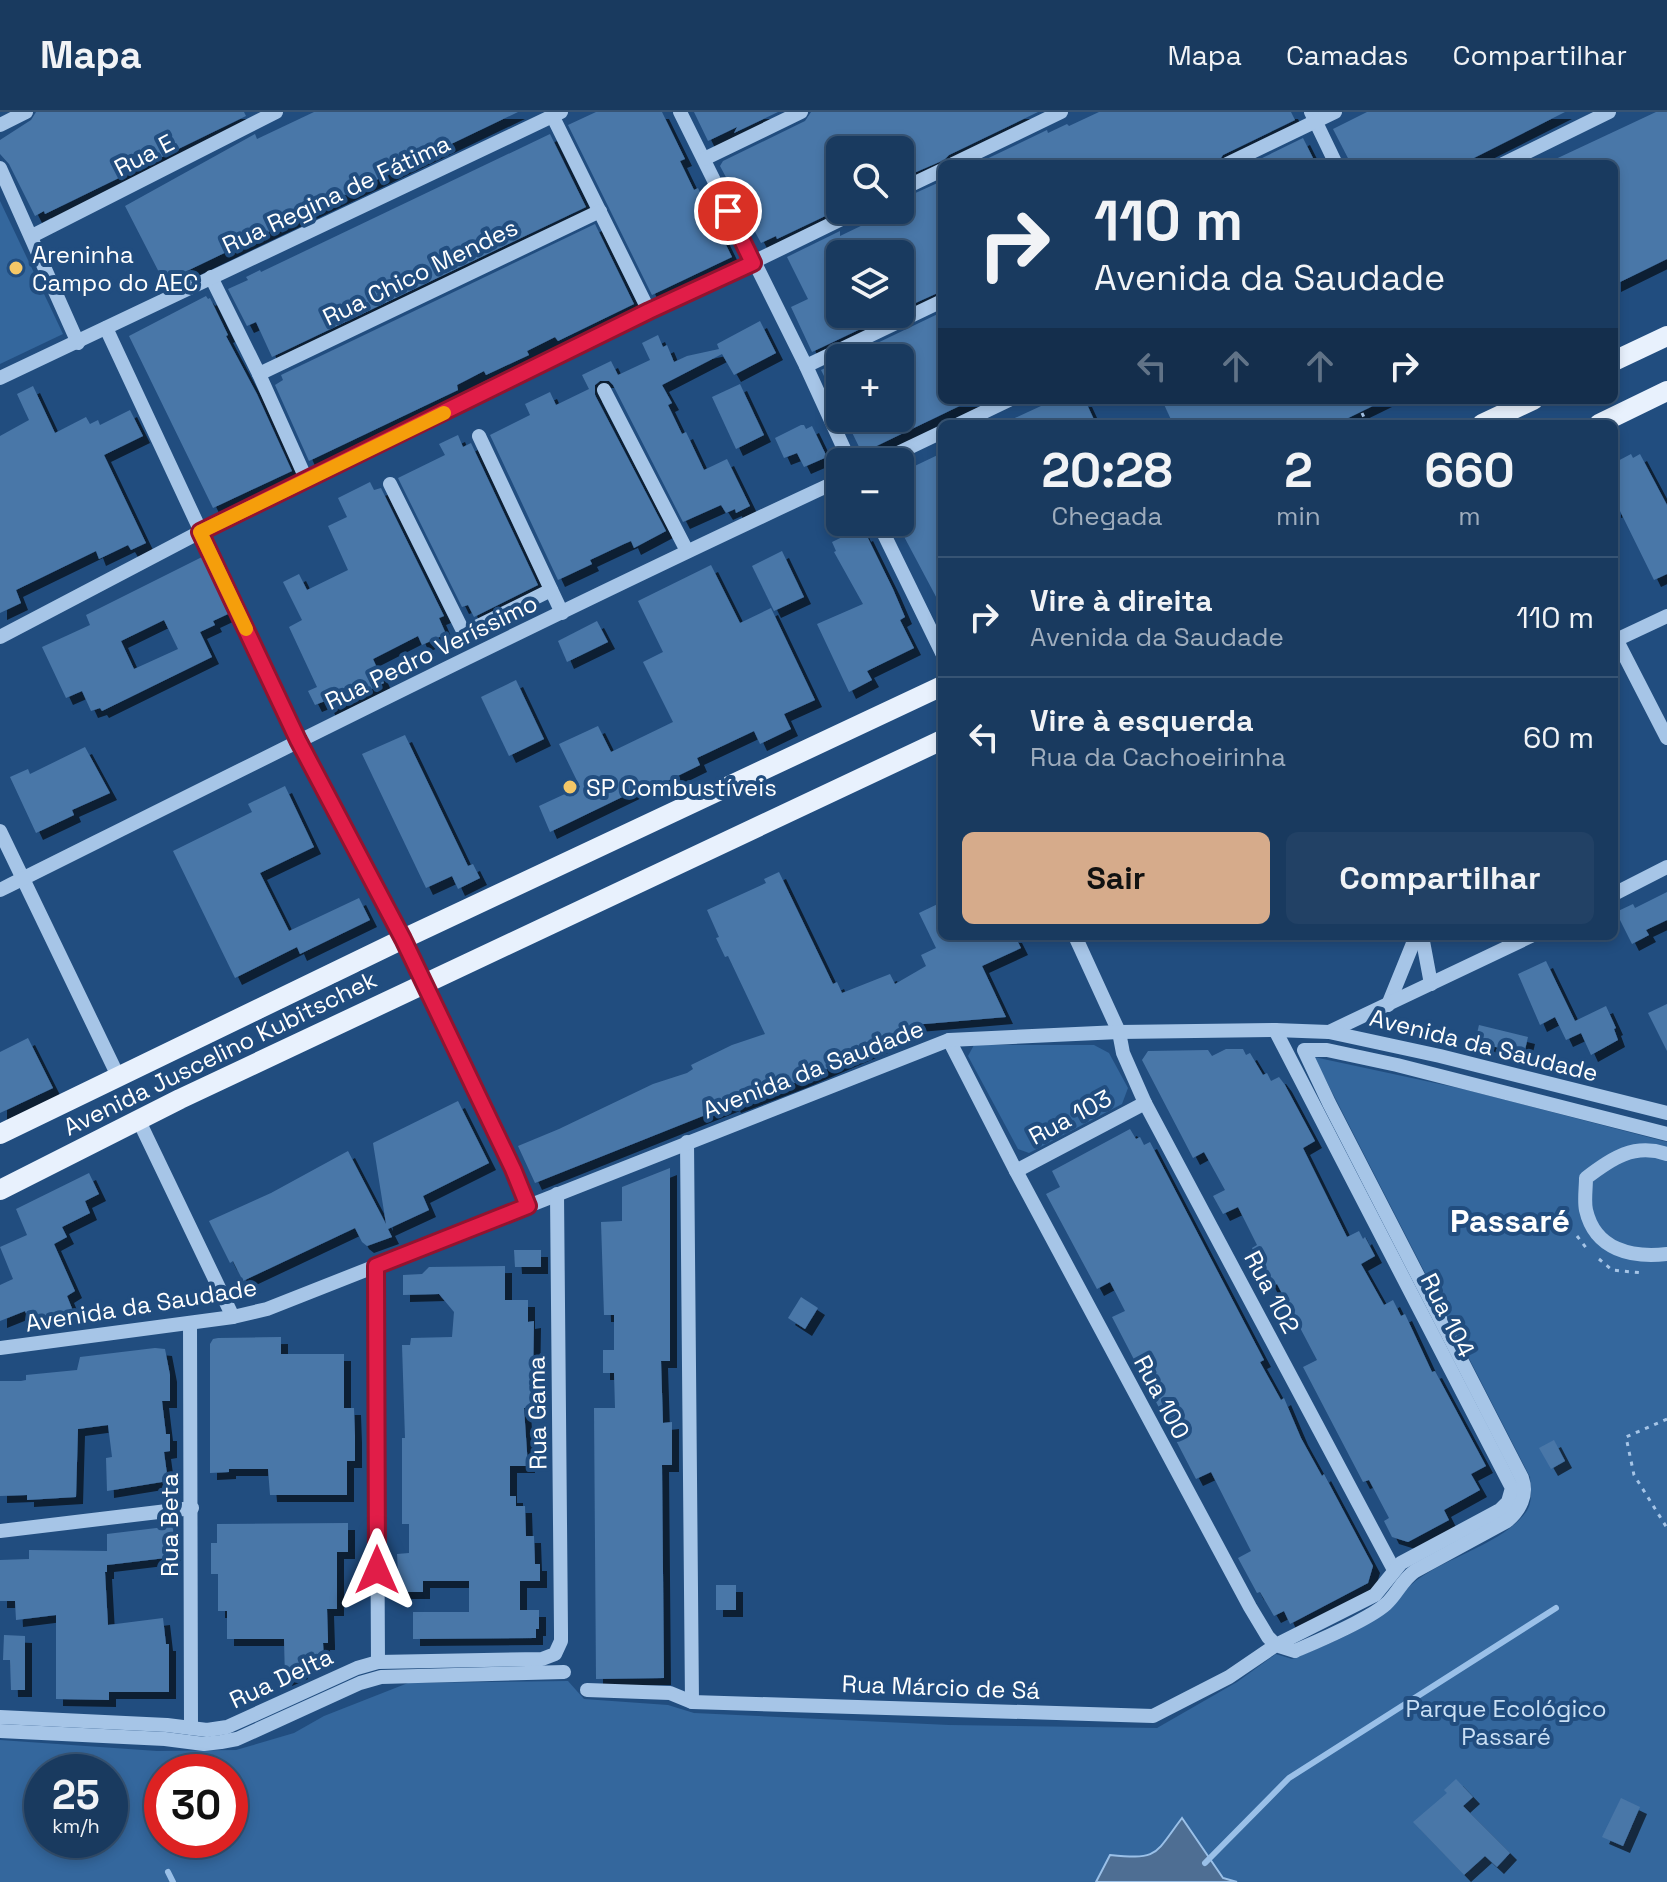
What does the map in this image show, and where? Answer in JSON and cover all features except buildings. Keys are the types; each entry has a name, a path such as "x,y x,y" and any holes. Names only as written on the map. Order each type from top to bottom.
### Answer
{"main road":[{"path":"1618,359 1667,336"},
{"path":"1607,420 1667,391"},
{"path":"1487,420 1506,406"},
{"name":"Avenida Juscelino Kubitschek","path":"0,1134 403,939 938,688"},
{"name":"Avenida Juscelino Kubitschek","path":"0,1190 180,1099 938,742"}],"street":[{"path":"0,125 26,112"},
{"name":"Rua E","path":"32,236 276,112"},
{"path":"680,112 844,448"},
{"path":"704,159 801,112"},
{"path":"961,160 1061,112"},
{"path":"1234,160 1313,117 1335,112"},
{"path":"1511,160 1609,112"},
{"path":"557,114 649,311"},
{"name":"Rua Regina de Fátima","path":"0,378 557,114"},
{"path":"1313,117 1334,160"},
{"path":"0,168 78,343"},
{"path":"914,183 938,172"},
{"name":"Rua Chico Mendes","path":"259,374 600,211"},
{"path":"0,637 200,532 832,224"},
{"path":"211,277 307,481"},
{"path":"806,366 938,303"},
{"path":"106,328 298,740 403,939 528,1206"},
{"path":"604,390 687,551"},
{"path":"967,420 1001,404"},
{"path":"908,448 938,434"},
{"path":"479,436 562,613"},
{"path":"390,484 464,633 551,590"},
{"name":"Rua Pedro Veríssimo","path":"0,890 298,740 826,486"},
{"path":"885,536 938,645"},
{"path":"1618,637 1667,616"},
{"path":"1618,644 1667,738"},
{"path":"0,831 118,1076"},
{"path":"1618,892 1667,867"},
{"name":"Rua 102","path":"1077,940 1119,1032 1123,1053 1145,1103 1394,1570"},
{"path":"1388,1005 1417,940"},
{"path":"1420,940 1431,984"},
{"path":"1329,1032 1523,940"},
{"name":"Rua 104","path":"1275,1030 1512,1488 1508,1502 1500,1510 1409,1558 1394,1570"},
{"name":"Avenida da Saudade","path":"0,1348 233,1317 267,1309 949,1040 1119,1032 1329,1032 1440,1056 1667,1113"},
{"name":"Rua 100","path":"949,1040 1250,1607 1276,1645"},
{"path":"1276,1645 1295,1651 1378,1609 1388,1602 1409,1575 1507,1521 1518,1510 1525,1489 1304,1050 1327,1050 1397,1065 1667,1134"},
{"name":"Rua 103","path":"1016,1171 1145,1103"},
{"path":"139,1121 233,1317"},
{"path":"687,1142 692,1702"},
{"path":"1667,1154 1649,1148 1612,1158 1586,1178 1586,1209 1594,1232 1618,1252 1644,1257 1667,1254"},
{"name":"Rua Gama","path":"557,1194 561,1632"},
{"path":"376,1266 378,1662"},
{"name":"Rua Beta","path":"190,1323 191,1728"},
{"path":"0,1531 192,1508"},
{"path":"1276,1645 1375,1595 1394,1570"},
{"name":"Rua Delta","path":"0,1717 167,1725 207,1730 227,1727 357,1668 378,1662 542,1659 555,1654 561,1632"},
{"name":"Rua Márcio de Sá","path":"587,1690 670,1693 692,1702 1153,1716 1191,1699 1276,1645"},
{"path":"0,1731 165,1739 204,1744 237,1739 360,1683 381,1677 564,1672"}],"path":[{"path":"1362,413 1365,420"},
{"path":"1667,1419 1626,1437 1634,1475 1667,1528"}],"green space":[{"name":"Areninha Campo do AEC","path":"0,201 63,334 0,364"},
{"path":"974,1045 1094,1045 1109,1053 1128,1088 1122,1104 1029,1153 1018,1149 968,1056"},
{"name":"Parque Ecológico Passaré","path":"1314,1057 1463,1089 1667,1142 1667,1882 0,1882 0,1740 157,1751 236,1750 294,1733 324,1716 408,1683 568,1681 584,1699 668,1705 694,1713 949,1725 1157,1728 1237,1682 1276,1654 1292,1659 1371,1622 1392,1607 1409,1586 1425,1575 1515,1524 1526,1512 1531,1495 1530,1477"}],"shaded area":[{"path":"1182,1818 1223,1878 1237,1882 1096,1882 1110,1855 1138,1857 1154,1852"}],"waterway":[{"path":"1205,1863 1289,1778 1556,1608"},
{"path":"168,1872 173,1882"}],"slow traffic":[{"path":"246,629 200,532 444,413"}],"place":[{"name":"Areninha Campo do AEC","path":"16,268"},
{"name":"SP Combustíveis","path":"570,787"}],"district":[{"name":"Passaré","path":"1510,1221"}],"route":[{"path":"377,1570 376,1266 528,1206 403,939 298,740 200,532 753,263 728,211"}]}
